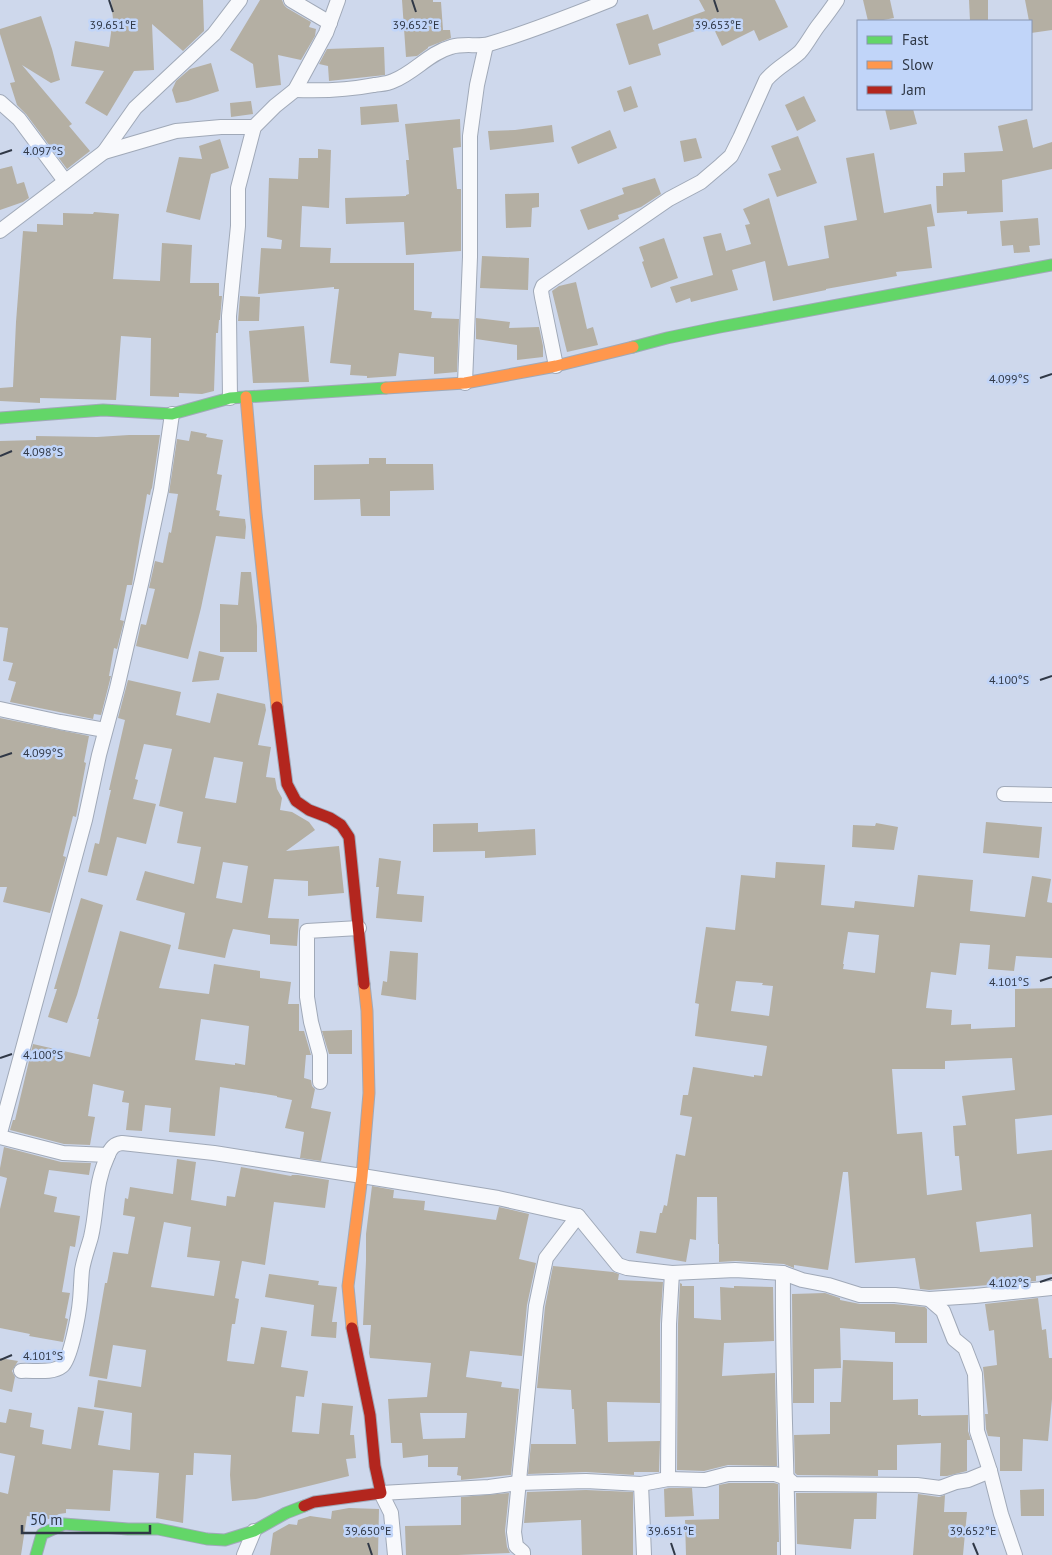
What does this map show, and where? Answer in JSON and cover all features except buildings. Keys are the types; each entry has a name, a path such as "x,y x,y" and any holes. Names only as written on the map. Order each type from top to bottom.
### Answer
{"street":[{"path":"0,230 104,152 135,108 214,34 240,0"},
{"path":"290,0 330,23"},
{"path":"230,398 229,316 238,226 238,188 254,127 275,106 295,90 326,33 338,0"},
{"path":"295,90 317,91 361,88 392,82 408,74 439,50 462,45 486,45 554,23 610,0"},
{"path":"556,366 541,291 543,286 669,200 701,182 731,156 766,80 773,72 800,51 837,0"},
{"path":"465,383 470,257 470,136 477,85 486,45"},
{"path":"0,102 19,119 65,181"},
{"path":"104,152 176,132 221,126 254,127"},
{"path":"0,418 103,410 172,414 230,398 465,383 556,366 666,338 720,327 1052,265"},
{"path":"246,397 256,513 287,784 296,800 310,810 330,818 341,825 349,837 367,1011 369,1093 362,1176 348,1286 348,1303 350,1321 370,1415 375,1466 381,1493 392,1513 394,1555"},
{"path":"0,1133 82,829 142,580 161,490 172,414"},
{"path":"0,709 105,730"},
{"path":"1004,794 1052,795"},
{"path":"320,1082 320,1055 310,1022 307,997 307,932 359,928"},
{"path":"0,1138 63,1153 108,1155"},
{"path":"21,1371 56,1369 64,1365 67,1360 75,1333 82,1270 91,1236 96,1190 101,1169 112,1147 122,1143 214,1153 362,1176 498,1198 578,1216 618,1265 627,1268 672,1273 735,1270 783,1273 802,1280 828,1285 860,1295 895,1295 929,1299 1052,1288"},
{"path":"523,1555 523,1552 516,1546 514,1532 536,1306 546,1258 578,1216"},
{"path":"668,1479 669,1324 672,1273"},
{"path":"783,1273 782,1349 788,1555"},
{"path":"929,1299 943,1311 954,1339 966,1348 975,1374 977,1431 1015,1555"},
{"path":"36,1555 42,1534 64,1524 128,1529 158,1529 208,1539 225,1540 254,1531 286,1512 314,1502 381,1493 489,1487 518,1483 586,1481 641,1484 668,1479 705,1480 728,1474 762,1473 775,1474 787,1478 794,1484 917,1485 940,1488 990,1471"},
{"path":"641,1484 644,1555"},
{"path":"244,1555 254,1531"}],"traffic: fast":[{"path":"633,347 720,327 1052,265"},
{"path":"0,418 103,410 172,414 230,398 386,388"},
{"path":"36,1555 42,1534 64,1524 128,1529 158,1529 207,1539 225,1540 254,1531 286,1513 304,1506"}],"traffic: slow":[{"path":"386,388 465,383 556,366 633,347"},
{"path":"246,397 256,513 277,707"},
{"path":"352,1328 348,1286 362,1176 369,1093 367,1011 364,984"}],"traffic: jam":[{"path":"277,707 287,784 296,801 309,810 330,818 341,825 349,837 364,984"},
{"path":"304,1506 314,1502 381,1493 375,1466 370,1415 352,1328"}]}
